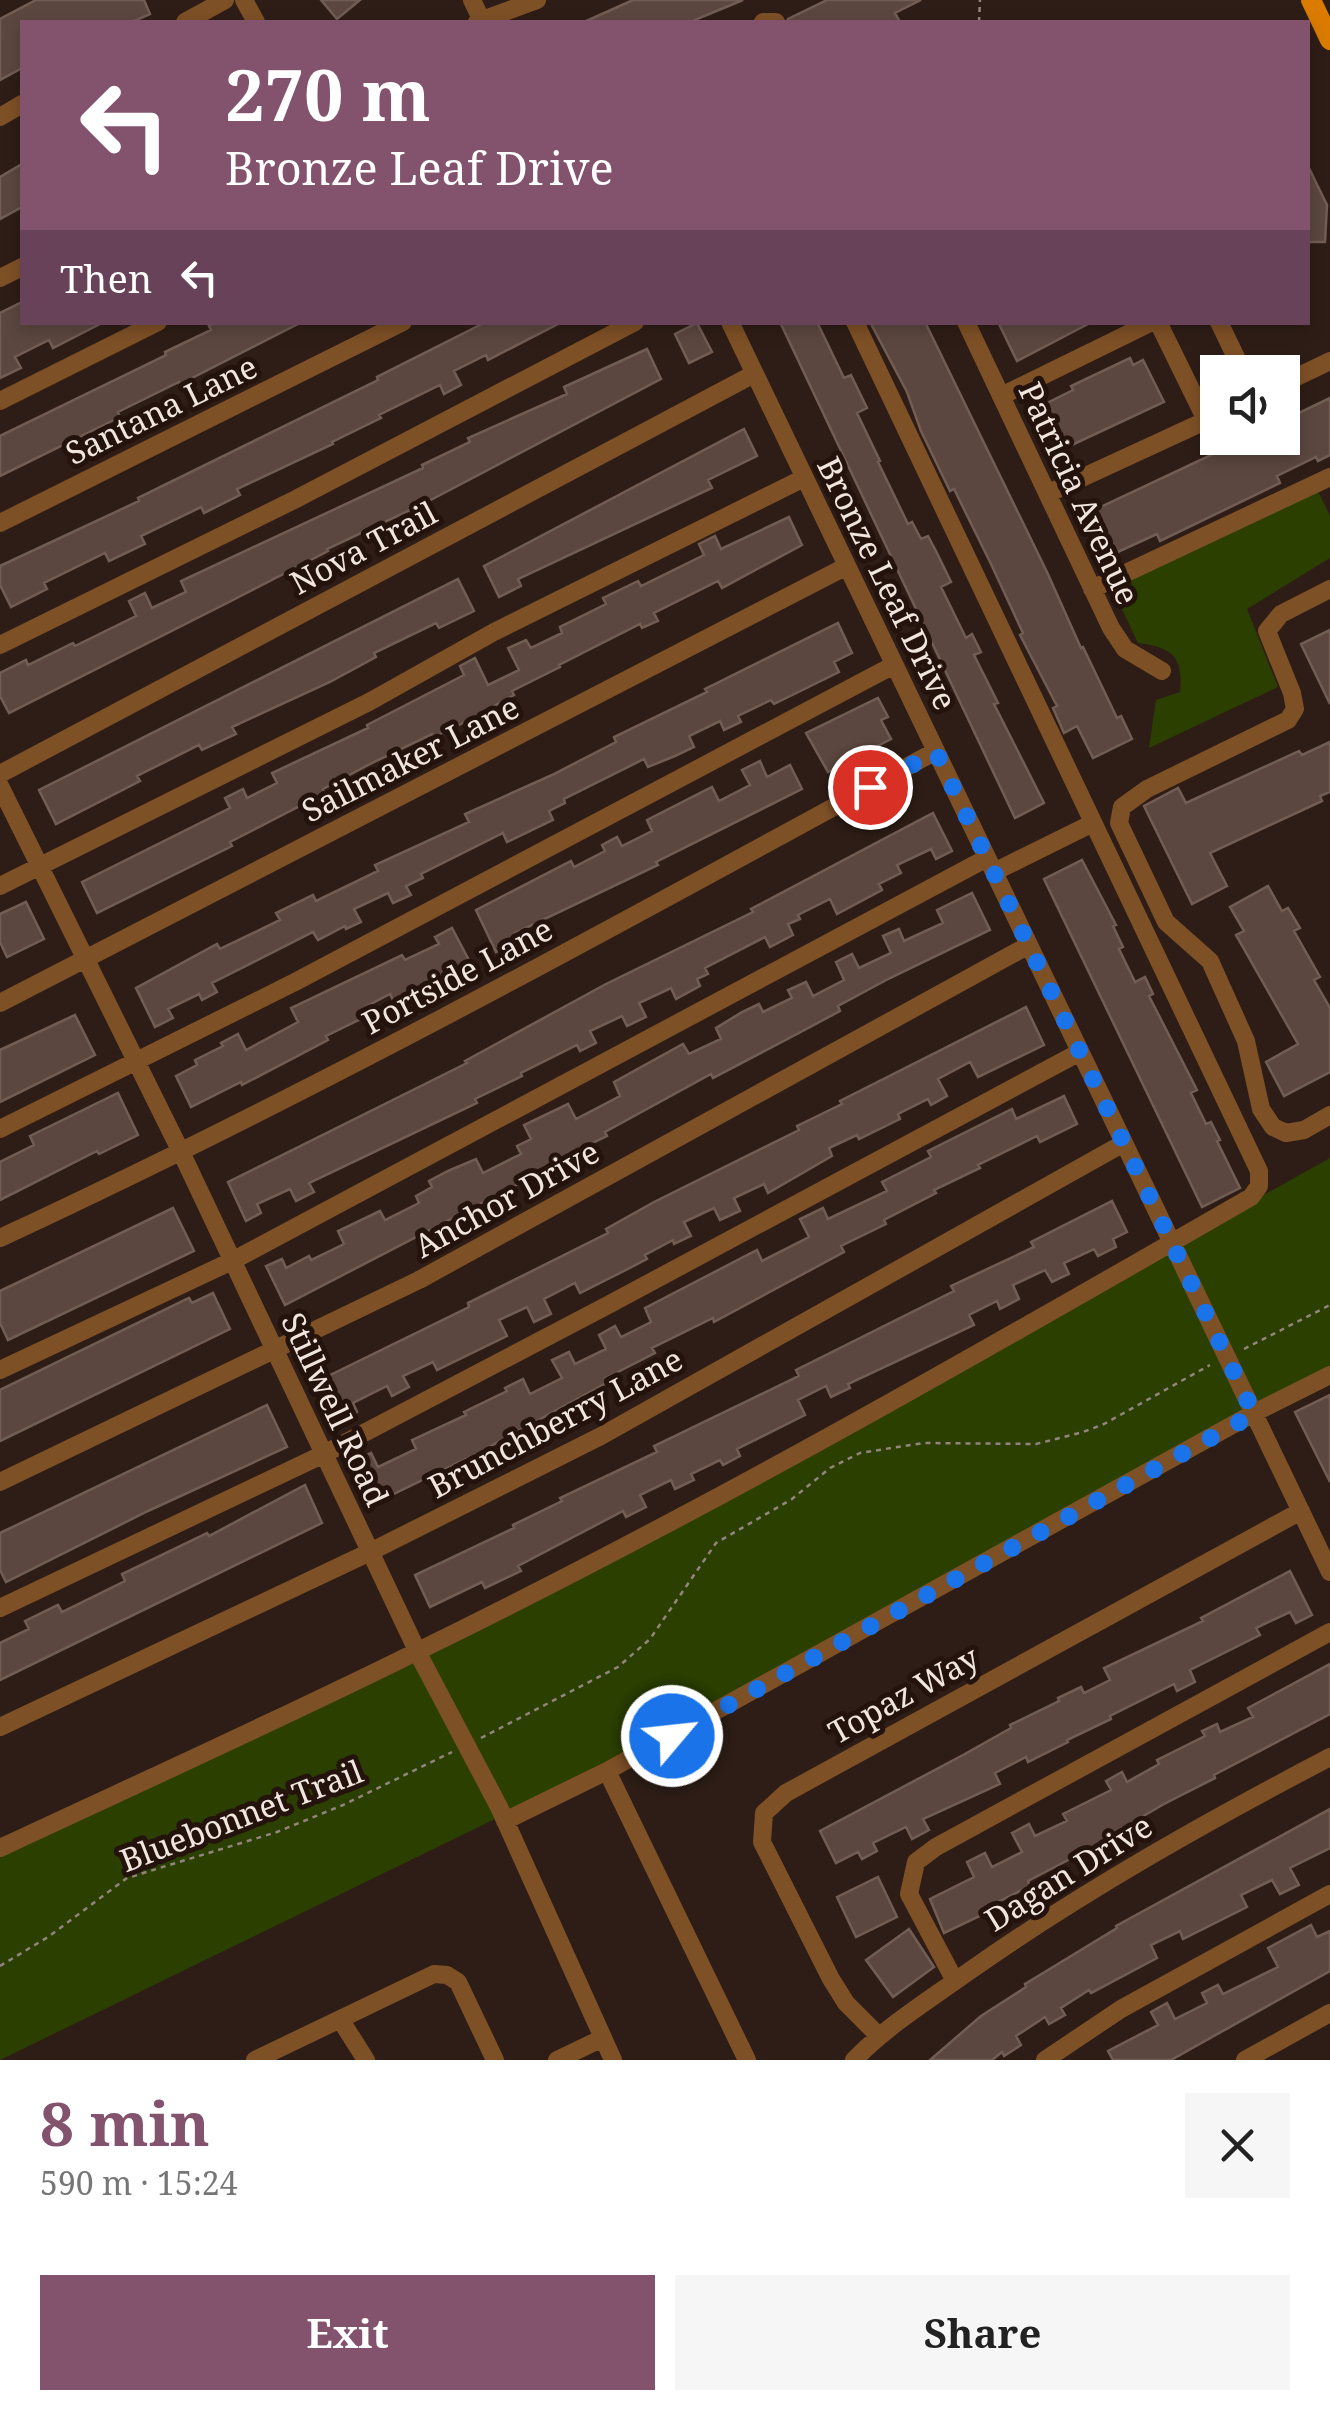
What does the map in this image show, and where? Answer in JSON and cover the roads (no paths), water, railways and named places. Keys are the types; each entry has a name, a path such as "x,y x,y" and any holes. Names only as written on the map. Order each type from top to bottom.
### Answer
{"main road":[{"path":"1311,0 1328,28"}],"street":[{"path":"189,20 225,0"},
{"path":"485,20 537,0"},
{"path":"0,401 152,325"},
{"name":"Santana Lane","path":"0,523 397,325"},
{"path":"0,646 629,325"},
{"name":"Bronze Leaf Drive","path":"731,325 1330,1572"},
{"path":"0,1848 418,1651 696,1507 1172,1244 1251,1197 1260,1186 1261,1176 855,325"},
{"name":"Patricia Avenue","path":"967,325 1111,628 1125,649 1162,671"},
{"path":"1002,396 1149,325"},
{"path":"1157,325 1200,397"},
{"path":"1220,325 1235,355"},
{"path":"1300,376 1330,362"},
{"name":"Nova Trail","path":"0,774 754,374"},
{"path":"1048,493 1200,423"},
{"path":"1092,588 1330,477"},
{"path":"0,886 804,478"},
{"name":"Sailmaker Lane","path":"0,1003 847,566"},
{"path":"1330,588 1282,614 1267,631 1292,693 1295,709 1288,720 1147,789 1122,807 1119,823 1166,922 1210,961 1246,1041 1261,1109 1273,1127 1286,1133 1304,1130 1330,1115"},
{"path":"0,1129 312,972 894,665"},
{"name":"Portside Lane","path":"0,1238 182,1154 936,752"},
{"name":"Stillwell Road","path":"0,786 182,1154 418,1651 506,1821 613,2060"},
{"path":"0,1370 232,1261 990,865 1091,824"},
{"name":"Anchor Drive","path":"0,1482 419,1280 1029,946"},
{"path":"0,1608 324,1454 1080,1052"},
{"name":"Brunchberry Lane","path":"0,1727 370,1552 601,1436 1124,1143"},
{"path":"506,1821 607,1771 1330,1375"},
{"name":"Topaz Way","path":"878,2035 846,2003 831,1979 762,1842 764,1813 802,1784 1300,1511"},
{"path":"955,1981 909,1894 916,1862 936,1846 1330,1632"},
{"name":"Dagan Drive","path":"854,2060 878,2035 1042,1921 1197,1827 1330,1758"},
{"path":"607,1771 746,2060"},
{"path":"1045,2060 1121,2009 1330,1894"},
{"path":"256,2060 416,1979 434,1974 447,1974 458,1982 495,2060"},
{"path":"1245,2060 1330,2013"},
{"path":"340,2020 366,2060"},
{"path":"557,2060 601,2039"}]}
